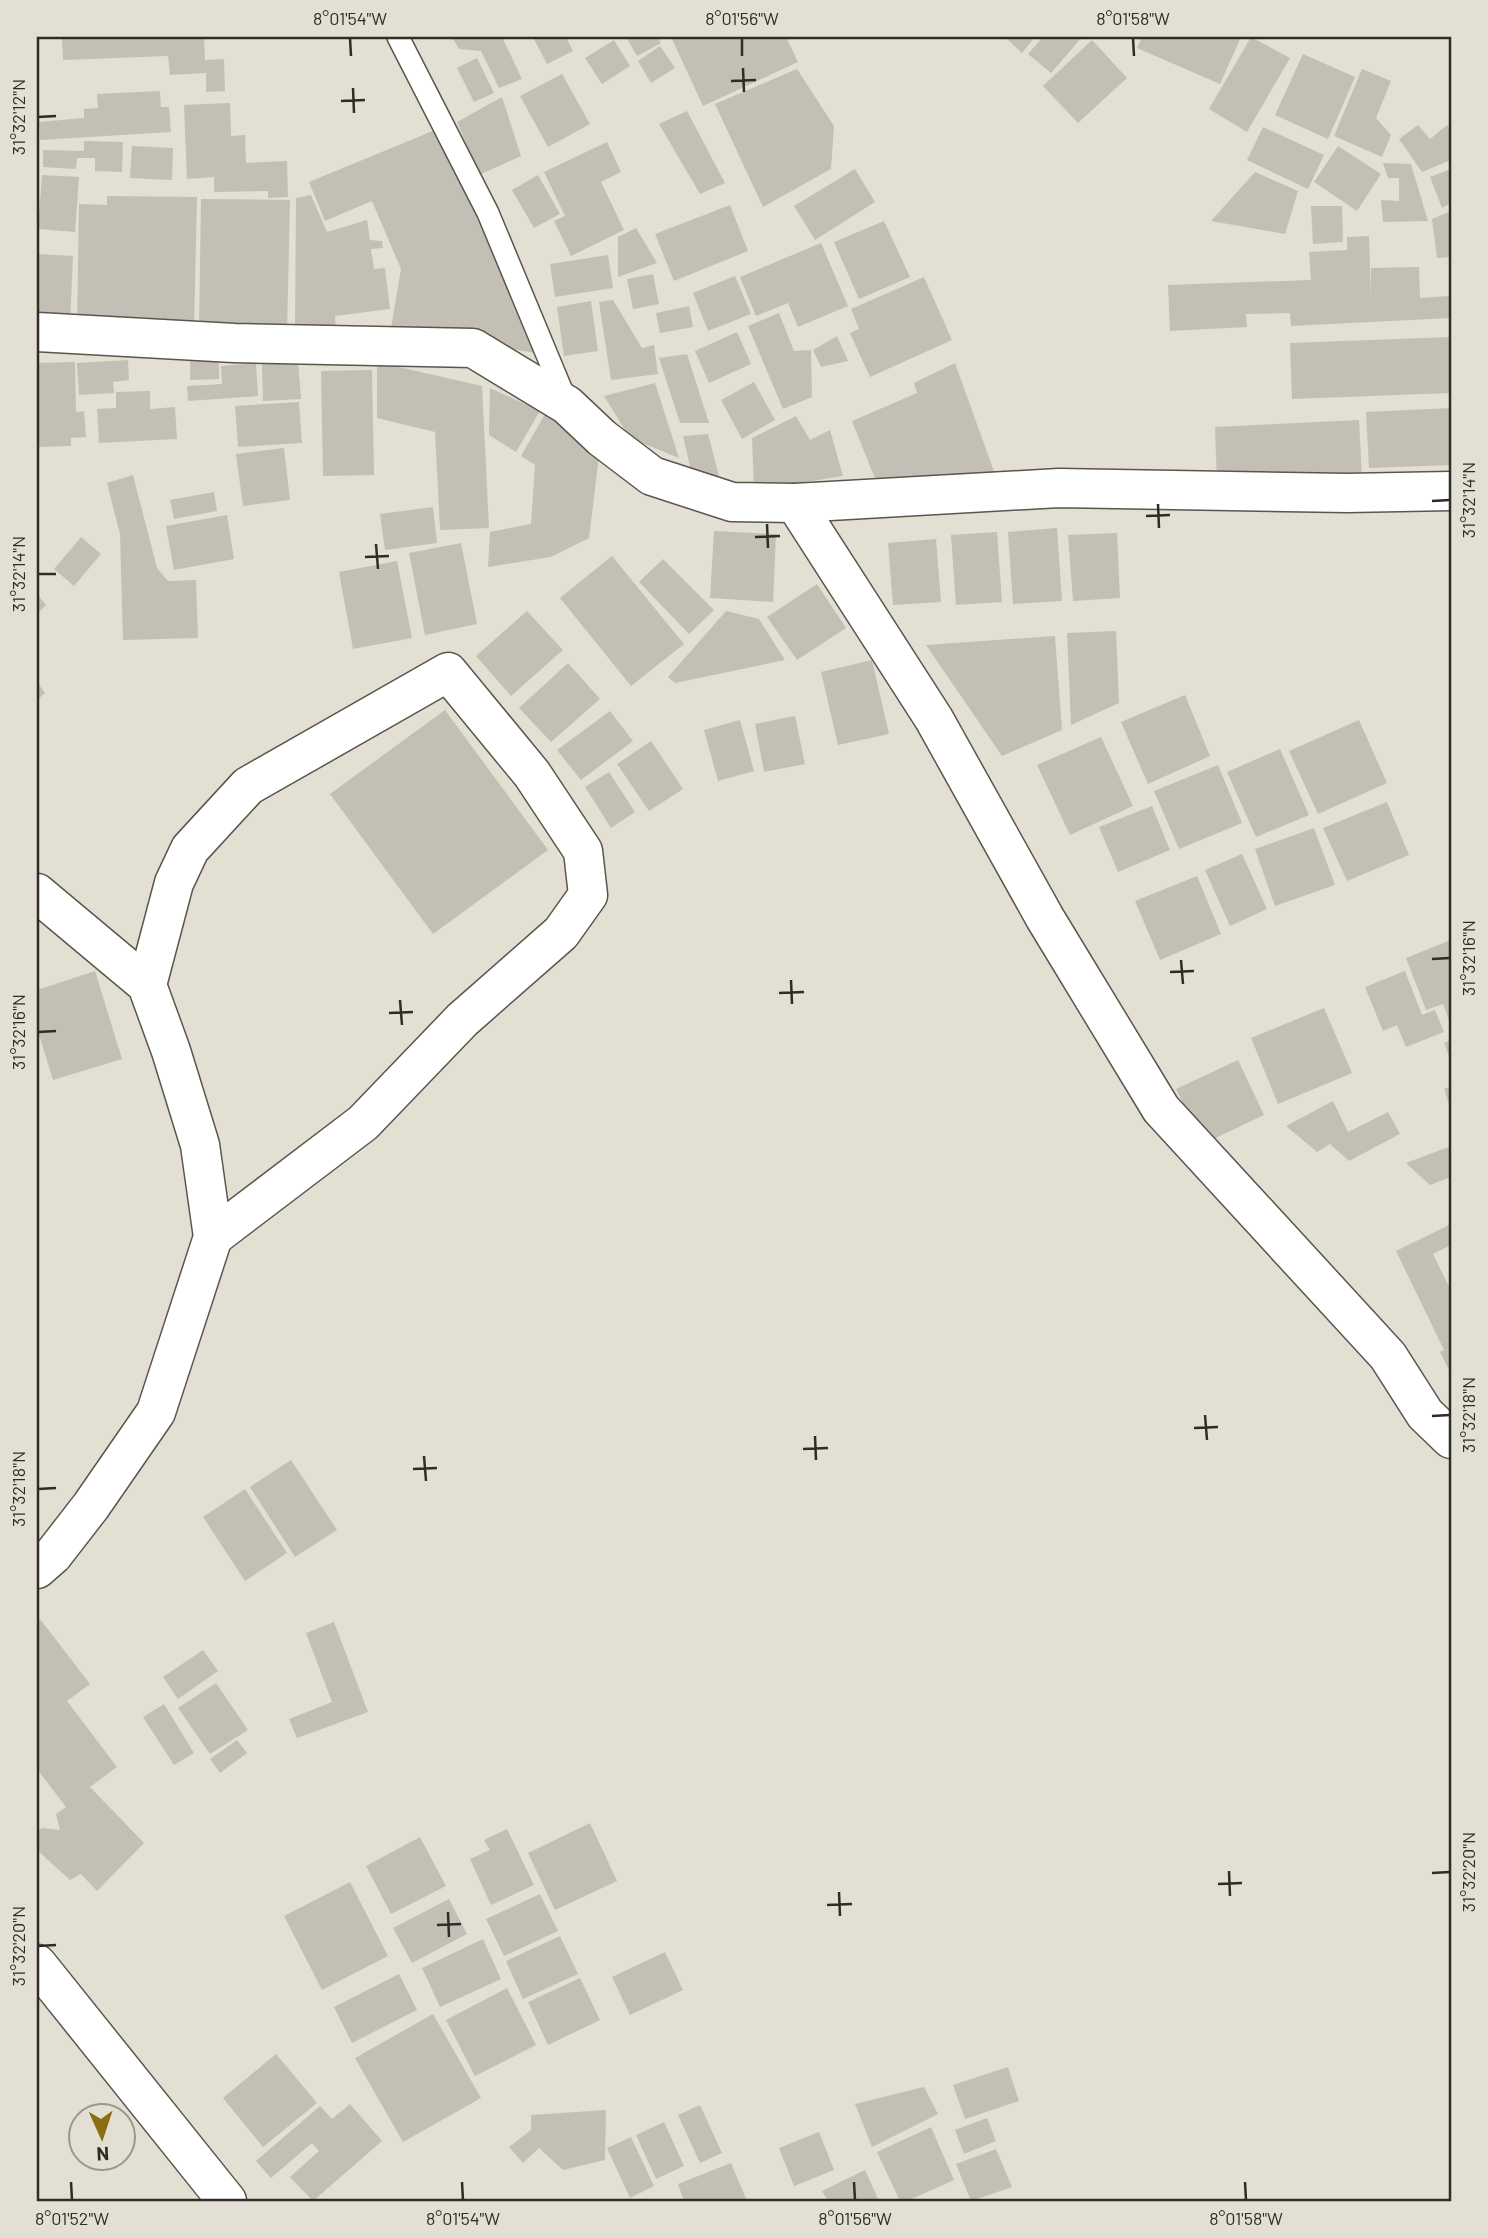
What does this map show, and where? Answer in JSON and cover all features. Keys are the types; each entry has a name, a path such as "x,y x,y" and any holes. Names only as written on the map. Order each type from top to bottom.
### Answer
{"street":[{"path":"37,332 234,343 473,348 568,405 602,438 652,476 732,502 795,503 1059,488 1348,493 1451,491"},
{"path":"795,503 933,719 1045,918 1161,1109 1388,1356 1425,1414 1451,1439"},
{"path":"147,985 174,883 190,849 248,786 448,672 532,774 583,851 588,895 561,933 462,1020 363,1123 213,1237"},
{"path":"37,893 147,985 200,1145 213,1237 156,1412 91,1506 53,1555 37,1569"},
{"path":"37,1964 227,2201"}],"lane":[{"path":"398,37 488,213 568,405"}],"building":[{"path":"204,37 205,60 224,59 225,91 206,92 206,73 170,75 168,56 63,60 62,39"},
{"path":"452,37 502,37 522,79 499,88 481,51 459,49"},
{"path":"533,37 566,37 573,51 547,64"},
{"path":"626,37 657,37 661,43 637,56"},
{"path":"671,37 786,37 798,62 703,106"},
{"path":"1005,37 1035,37 1022,53"},
{"path":"1043,37 1082,37 1051,73 1028,54"},
{"path":"1142,37 1241,37 1220,84 1137,48"},
{"path":"1251,37 1290,58 1247,132 1209,109"},
{"path":"614,40 630,66 602,84 585,58"},
{"path":"1092,40 1127,78 1078,123 1043,86"},
{"path":"660,46 675,68 651,83 638,61"},
{"path":"1303,54 1355,77 1328,139 1275,115"},
{"path":"477,58 494,93 474,102 457,68"},
{"path":"797,69 834,126 831,169 763,207 715,104"},
{"path":"1362,69 1391,81 1376,118 1391,135 1382,157 1334,136"},
{"path":"562,74 590,124 548,147 520,96"},
{"path":"160,91 161,107 169,107 171,132 40,140 39,122 84,118 84,109 98,108 97,94"},
{"path":"502,97 521,156 479,175 457,122"},
{"path":"230,103 231,136 245,135 246,163 287,161 288,197 268,198 268,191 214,192 214,177 187,179 184,105"},
{"path":"687,111 725,183 700,194 659,124"},
{"path":"1418,125 1430,139 1447,125 1451,130 1451,160 1422,172 1399,139"},
{"path":"1263,127 1324,155 1308,189 1247,160"},
{"path":"440,128 535,353 391,328 401,269 372,201 325,221 309,182"},
{"path":"84,141 123,142 122,172 95,171 95,158 77,158 76,169 43,167 43,150 84,151"},
{"path":"607,142 621,172 601,182 624,230 571,256 554,221 565,216 544,172"},
{"path":"132,146 173,148 172,180 130,178"},
{"path":"1338,146 1381,174 1357,211 1314,182"},
{"path":"1383,163 1411,164 1428,221 1383,222 1381,200 1399,201 1399,178 1388,178"},
{"path":"855,169 875,202 815,240 794,206"},
{"path":"1451,169 1451,203 1442,208 1430,177"},
{"path":"1255,172 1298,191 1285,234 1211,221"},
{"path":"42,175 79,177 75,232 38,229"},
{"path":"538,175 560,214 534,228 512,190"},
{"path":"311,195 327,232 367,220 370,240 382,241 383,248 371,249 374,269 385,268 390,309 335,316 336,329 295,327 296,198"},
{"path":"107,196 197,197 194,332 77,329 79,204 107,205"},
{"path":"201,199 290,200 287,334 199,333"},
{"path":"730,205 748,251 674,281 655,234"},
{"path":"1311,206 1342,206 1343,242 1313,244"},
{"path":"1451,211 1451,257 1437,258 1432,219"},
{"path":"884,221 910,277 859,299 834,242"},
{"path":"636,228 657,263 618,277 618,237"},
{"path":"1369,236 1371,299 1371,268 1419,267 1420,298 1449,296 1450,318 1291,326 1290,313 1246,314 1247,327 1170,331 1168,285 1311,280 1309,252 1347,250 1347,237"},
{"path":"821,243 848,306 798,327 788,303 756,316 740,277"},
{"path":"37,254 73,256 70,324 37,322"},
{"path":"608,255 613,288 555,297 550,264"},
{"path":"653,274 659,304 633,309 627,279"},
{"path":"735,276 751,314 708,331 693,293"},
{"path":"924,277 952,340 870,377 850,333 859,329 851,309"},
{"path":"613,300 642,348 654,345 658,374 611,380 599,302"},
{"path":"591,301 598,351 564,356 557,307"},
{"path":"689,306 693,327 660,333 656,313"},
{"path":"779,313 794,351 811,350 812,397 783,409 748,326"},
{"path":"737,332 751,364 709,383 695,351"},
{"path":"837,336 848,361 821,367 813,350"},
{"path":"1451,337 1451,393 1292,399 1290,343"},
{"path":"687,354 709,423 680,423 659,358"},
{"path":"219,359 219,379 190,380 190,360"},
{"path":"128,360 129,380 113,382 114,393 79,395 77,363"},
{"path":"298,361 301,399 263,401 262,364"},
{"path":"75,362 76,412 84,411 86,437 71,438 71,446 37,447 37,363"},
{"path":"377,362 482,386 489,528 440,530 435,432 377,418"},
{"path":"256,363 258,396 188,401 187,386 222,384 221,366"},
{"path":"955,363 997,480 878,486 852,421 917,393 914,383"},
{"path":"372,370 374,475 323,476 321,371"},
{"path":"754,382 775,420 742,439 721,400"},
{"path":"655,383 679,458 630,438 604,396"},
{"path":"490,388 540,411 516,452 489,435"},
{"path":"150,391 150,409 175,407 177,439 99,443 97,409 116,408 116,392"},
{"path":"299,402 302,443 238,447 235,406"},
{"path":"1451,408 1451,465 1369,468 1366,412"},
{"path":"545,414 599,456 589,538 551,557 488,567 490,532 531,524 535,465 521,456"},
{"path":"796,416 810,440 830,430 843,476 754,490 752,438"},
{"path":"1359,420 1362,478 1217,484 1215,427"},
{"path":"708,434 723,491 695,488 683,436"},
{"path":"284,448 290,500 243,506 236,454"},
{"path":"133,475 157,568 168,581 196,580 198,638 123,640 120,534 107,483"},
{"path":"214,492 217,511 174,519 170,500"},
{"path":"433,507 437,543 385,550 380,514"},
{"path":"227,515 234,559 174,570 166,526"},
{"path":"1057,528 1062,601 1013,604 1008,532"},
{"path":"714,531 776,534 773,602 710,598"},
{"path":"997,532 1002,602 956,605 951,535"},
{"path":"1117,533 1120,598 1073,601 1068,535"},
{"path":"81,537 101,554 74,586 54,569"},
{"path":"936,539 941,602 893,605 888,543"},
{"path":"461,543 477,624 425,635 409,553"},
{"path":"612,556 684,644 631,686 560,598"},
{"path":"663,559 714,610 689,634 639,582"},
{"path":"397,561 412,638 353,649 339,572"},
{"path":"817,584 846,628 797,660 767,617"},
{"path":"37,594 46,605 37,614"},
{"path":"527,611 563,650 511,696 476,656"},
{"path":"726,611 759,619 785,660 675,683 668,677"},
{"path":"1116,631 1119,703 1071,725 1067,633"},
{"path":"1055,636 1062,730 1002,756 926,645"},
{"path":"872,660 889,734 838,745 821,672"},
{"path":"568,663 600,699 551,742 519,708"},
{"path":"37,682 45,693 37,700"},
{"path":"1185,695 1210,756 1148,784 1121,722"},
{"path":"445,710 548,850 433,934 330,794"},
{"path":"610,711 633,741 581,780 557,750"},
{"path":"795,716 805,764 764,772 755,724"},
{"path":"740,720 754,771 718,781 704,730"},
{"path":"1359,720 1387,783 1318,814 1289,751"},
{"path":"1101,737 1133,806 1070,835 1037,765"},
{"path":"651,741 683,789 649,811 617,764"},
{"path":"1280,749 1309,815 1256,837 1227,772"},
{"path":"1218,765 1242,823 1179,849 1154,791"},
{"path":"609,772 635,812 611,828 585,787"},
{"path":"1387,802 1409,855 1347,881 1323,828"},
{"path":"1152,806 1170,850 1118,872 1099,827"},
{"path":"1314,828 1335,885 1275,906 1255,849"},
{"path":"1242,854 1267,909 1230,926 1205,870"},
{"path":"1197,876 1221,934 1160,960 1135,901"},
{"path":"1451,940 1451,1025 1443,1004 1426,1010 1406,958"},
{"path":"95,971 122,1059 53,1080 37,1028 37,990"},
{"path":"1405,971 1422,1015 1435,1010 1444,1032 1406,1047 1397,1025 1383,1031 1365,987"},
{"path":"1324,1008 1352,1073 1278,1104 1251,1038"},
{"path":"1451,1040 1451,1061 1444,1043"},
{"path":"1238,1060 1264,1115 1203,1144 1176,1089"},
{"path":"1451,1086 1451,1110 1444,1089"},
{"path":"1333,1101 1348,1132 1388,1112 1400,1134 1349,1161 1330,1144 1317,1152 1286,1126"},
{"path":"1451,1146 1451,1177 1430,1185 1406,1163"},
{"path":"1451,1224 1451,1245 1433,1254 1451,1291 1451,1374 1440,1352 1444,1350 1396,1251"},
{"path":"291,1460 337,1530 295,1557 250,1487"},
{"path":"245,1489 287,1553 245,1581 203,1517"},
{"path":"40,1619 90,1684 67,1701 117,1767 90,1787 144,1843 97,1891 81,1874 70,1880 37,1850 37,1832 42,1828 60,1830 56,1814 66,1807 37,1769 37,1621"},
{"path":"334,1622 368,1712 297,1738 289,1719 332,1702 306,1633"},
{"path":"203,1650 218,1671 178,1699 163,1677"},
{"path":"216,1683 248,1730 210,1754 178,1708"},
{"path":"164,1704 194,1753 174,1765 143,1717"},
{"path":"237,1740 247,1753 220,1773 210,1759"},
{"path":"590,1823 617,1881 555,1910 528,1853"},
{"path":"507,1829 534,1885 491,1905 470,1859 490,1850 484,1840"},
{"path":"420,1837 446,1886 391,1914 366,1866"},
{"path":"350,1882 388,1956 322,1990 284,1916"},
{"path":"540,1894 558,1931 504,1956 486,1919"},
{"path":"449,1899 467,1934 412,1963 393,1928"},
{"path":"560,1936 578,1974 523,1999 506,1961"},
{"path":"483,1939 501,1979 440,2007 422,1968"},
{"path":"665,1952 683,1990 630,2015 612,1977"},
{"path":"399,1974 417,2010 352,2043 334,2007"},
{"path":"580,1978 600,2020 548,2045 528,2002"},
{"path":"507,1988 536,2045 475,2076 446,2020"},
{"path":"433,2014 481,2098 403,2142 355,2058"},
{"path":"276,2054 317,2103 263,2147 223,2098"},
{"path":"1008,2067 1019,2101 965,2119 953,2085"},
{"path":"924,2087 938,2114 872,2147 855,2104"},
{"path":"350,2104 382,2141 313,2201 290,2177 319,2151 312,2143 271,2178 256,2161 320,2106 332,2119"},
{"path":"700,2105 722,2153 700,2163 678,2115"},
{"path":"606,2110 605,2160 563,2170 539,2148 523,2163 509,2147 531,2130 531,2115"},
{"path":"987,2118 996,2141 964,2154 955,2130"},
{"path":"664,2122 684,2166 656,2179 636,2135"},
{"path":"931,2127 954,2180 907,2201 900,2201 877,2152"},
{"path":"819,2132 834,2170 794,2186 779,2148"},
{"path":"631,2137 654,2186 630,2198 607,2148"},
{"path":"996,2149 1012,2187 971,2201 956,2164"},
{"path":"731,2163 747,2201 684,2201 678,2184"},
{"path":"865,2170 879,2201 828,2201 822,2191"}]}
